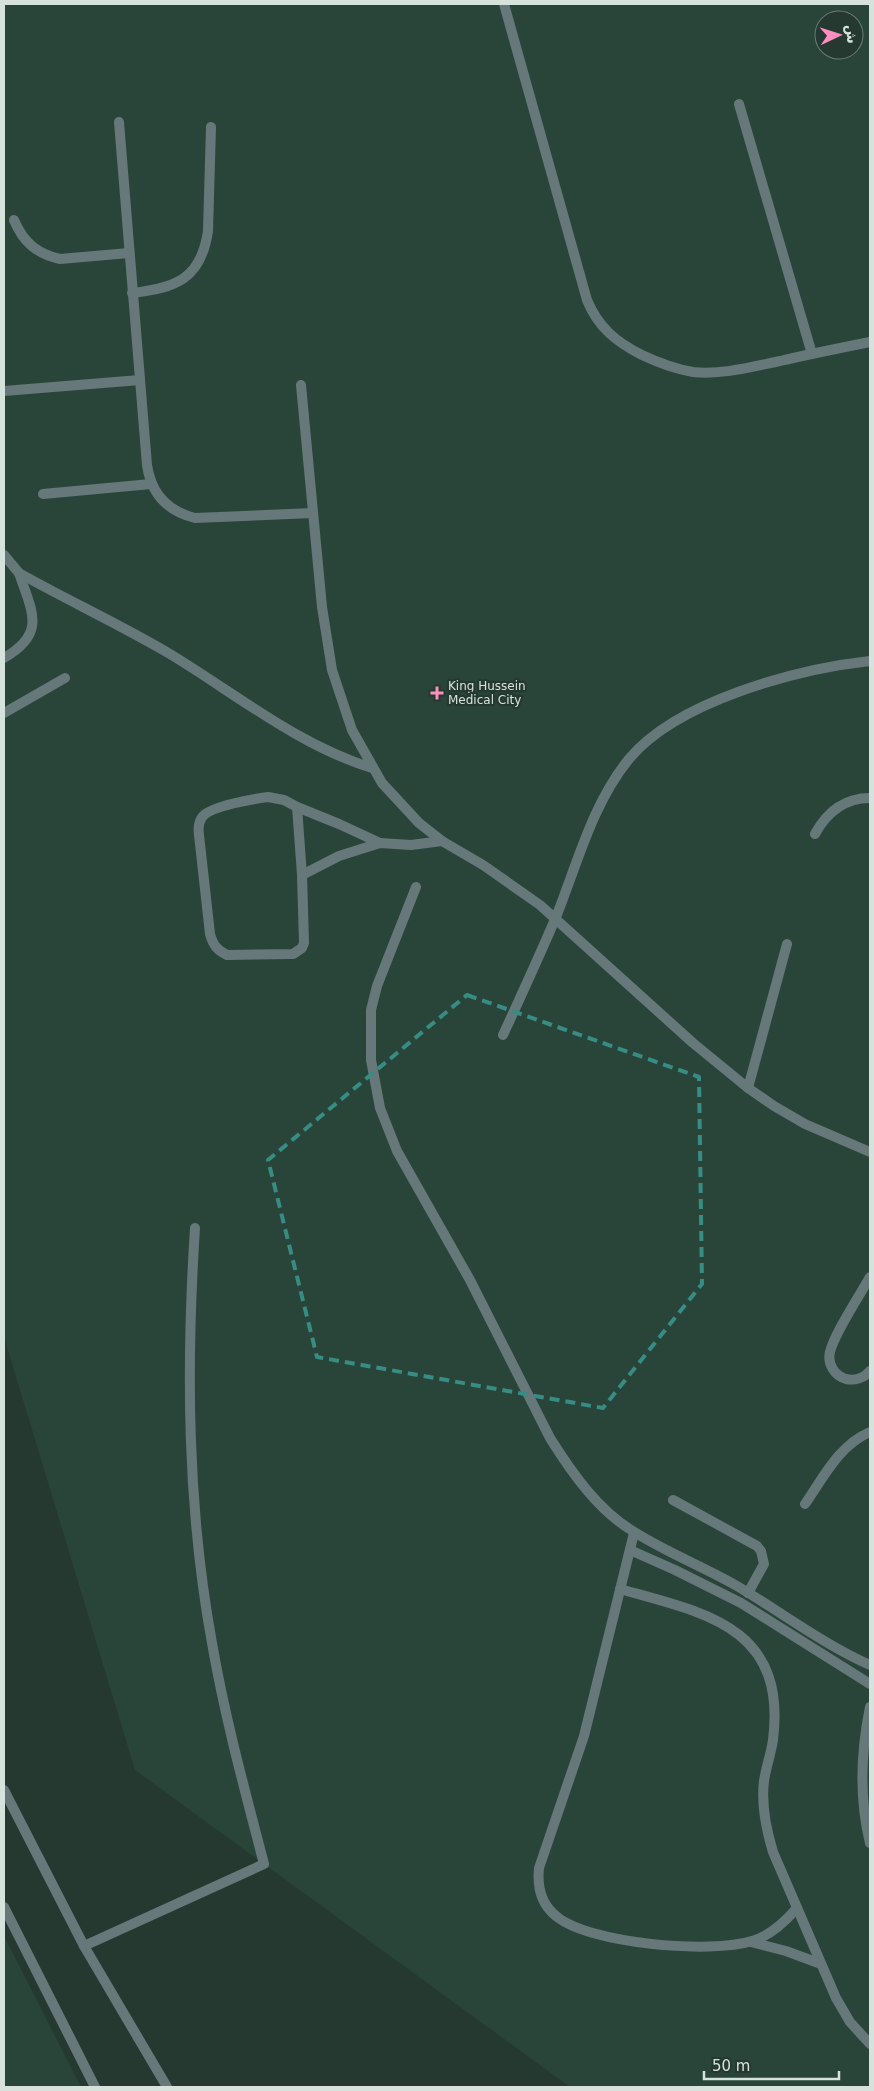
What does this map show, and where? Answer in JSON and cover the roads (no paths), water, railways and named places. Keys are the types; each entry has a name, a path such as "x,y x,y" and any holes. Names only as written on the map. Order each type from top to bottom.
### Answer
{"street":[{"path":"504,4 587,300 592,312 608,334 630,349 661,364 693,372 726,372 870,342"},
{"path":"739,104 812,354"},
{"path":"119,122 147,465 152,484 157,494 171,508 182,515 195,518 313,513"},
{"path":"132,294 170,287 182,281 193,272 201,260 206,246 208,231 211,127"},
{"path":"14,220 24,239 40,253 60,259 129,253"},
{"path":"4,391 140,380"},
{"path":"301,385 322,607 332,670 352,730 372,768 388,790 406,810 442,842 502,878 555,919 693,1044 748,1088 805,1124 870,1152"},
{"path":"43,494 152,484"},
{"path":"4,555 19,573 168,653 307,741 349,761 372,768"},
{"path":"4,658 22,646 31,631 32,614 19,573"},
{"path":"503,1035 555,919 603,799 629,759 646,741 665,726 686,714 743,691 814,670 870,661"},
{"path":"4,713 66,678"},
{"path":"297,807 305,938 302,948 298,952 287,954 227,955 219,951 212,944 210,934 198,835 199,822 202,817 213,810 268,797 284,800 380,843 411,845 442,842"},
{"path":"816,834 828,815 836,808 857,799 870,798"},
{"path":"302,875 339,856 380,843"},
{"path":"416,886 377,986 371,1010 371,1060 375,1085 385,1122 397,1151 470,1280 550,1438 574,1474 596,1500 634,1533 715,1574 833,1647 870,1665"},
{"path":"748,1088 787,944"},
{"path":"84,1946 264,1864 220,1686 205,1599 195,1520 188,1399 195,1228"},
{"path":"870,1277 836,1338 829,1359 835,1372 847,1379 861,1378 870,1371"},
{"path":"805,1504 837,1458 856,1440 870,1432"},
{"path":"674,1500 757,1546 761,1551 764,1564 748,1593"},
{"path":"634,1533 584,1736 539,1868 539,1890 548,1909 565,1922 625,1940 675,1947 725,1946 750,1942 776,1929 797,1908"},
{"path":"630,1550 741,1603 870,1684"},
{"path":"620,1589 689,1609 719,1621 743,1638 761,1661 771,1688 774,1715 773,1742 764,1782 764,1815 773,1852 842,2010 854,2027 870,2044"},
{"path":"870,1707 862,1770 865,1817 870,1842"},
{"path":"4,1790 84,1946 167,2087"},
{"path":"4,1907 95,2087"},
{"path":"750,1942 786,1951 821,1964"}],"place":[{"name":"King Hussein Medical City","path":"437,693"}]}
